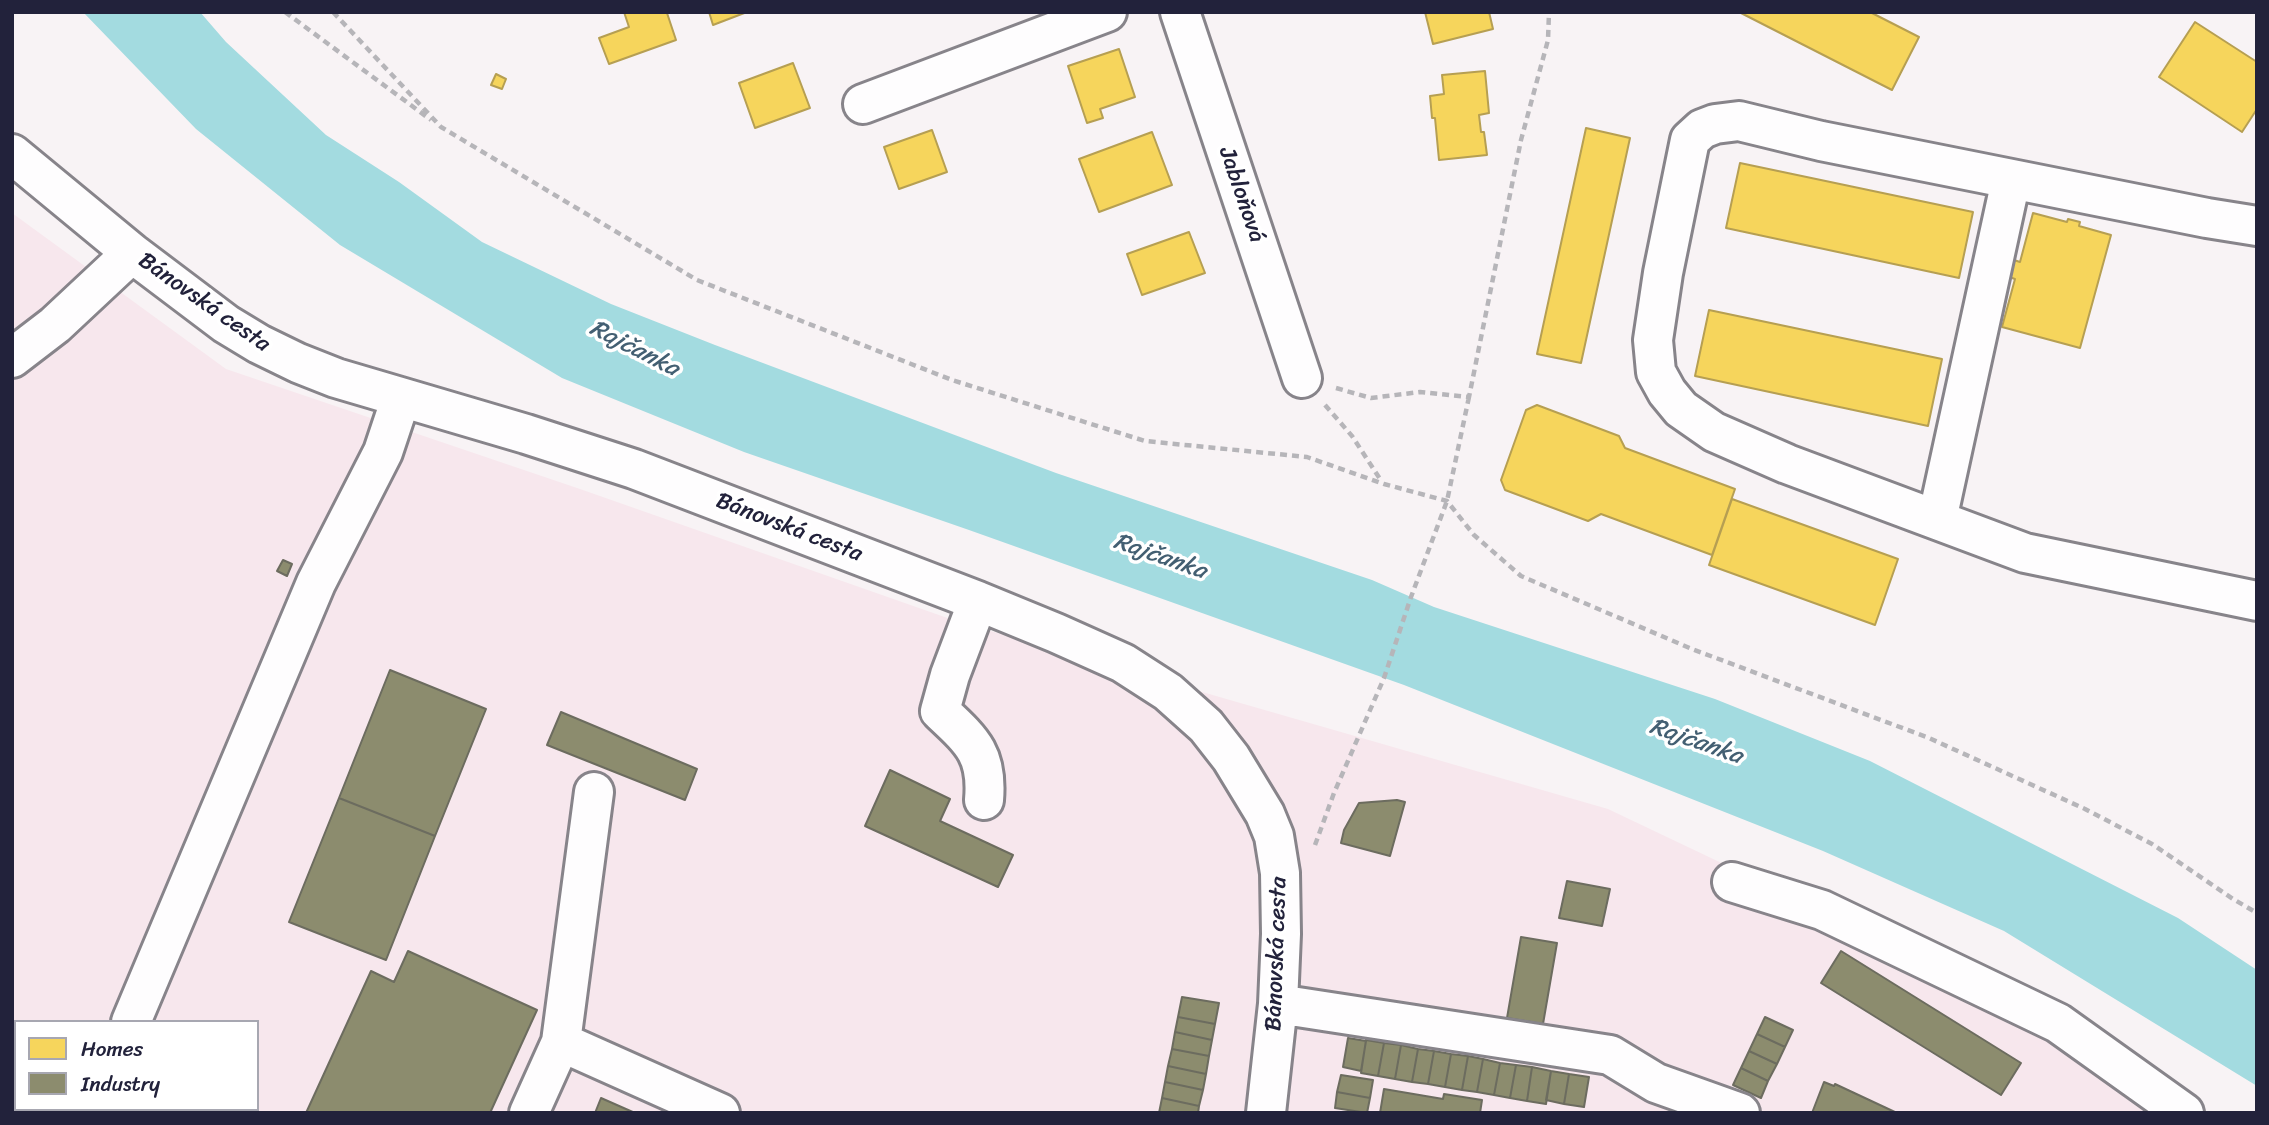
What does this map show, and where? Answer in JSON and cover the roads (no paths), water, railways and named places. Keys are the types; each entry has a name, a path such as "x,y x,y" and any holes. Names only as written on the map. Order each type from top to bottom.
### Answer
{"street":[{"path":"863,104 1107,12"},
{"name":"Jabloňová","path":"1180,12 1302,378"},
{"path":"2257,226 2011,180 1738,121 1715,124 1702,129 1690,140 1663,274 1653,340 1656,372 1681,409 1714,432 1787,464 2025,553 2257,601"},
{"name":"Bánovská cesta","path":"12,154 132,253 226,324 259,344 336,378 635,469 978,601 1123,663 1168,692 1206,726 1231,758 1265,814 1274,836 1280,885 1281,934 1278,1004 1266,1113"},
{"path":"1937,520 2011,180"},
{"path":"12,358 55,325 132,253"},
{"path":"132,1020 316,583 383,452 401,398"},
{"path":"978,601 950,675 940,711 977,749 986,779 984,800"},
{"path":"529,1113 561,1042 594,792"},
{"path":"1732,882 1822,910 2058,1023 2184,1113"},
{"path":"1278,1004 1611,1055 1649,1098 1740,1113"},
{"path":"561,1042 720,1113"}],"water":[{"name":"Rajčanka","path":"83,12 200,12 226,42 326,135 399,182 482,242 611,304 1056,473 1372,580 1434,607 1715,699 1870,761 2178,918 2257,970 2257,1086 2004,931 1823,851 1404,685 744,452 562,378 340,245 196,129"}]}
